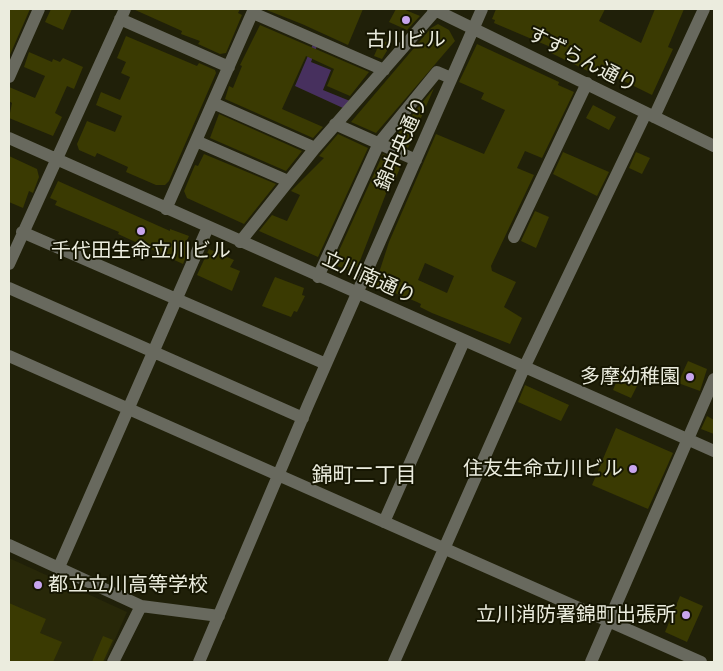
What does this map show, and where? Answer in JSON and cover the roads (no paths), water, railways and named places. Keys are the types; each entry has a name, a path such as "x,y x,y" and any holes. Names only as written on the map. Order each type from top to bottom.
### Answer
{"street":[{"path":"9,77 39,9"},
{"path":"240,242 335,124 384,70 435,9"},
{"name":"すずらん通り","path":"435,9 714,146"},
{"name":"錦中央通り","path":"278,475 482,9"},
{"path":"394,662 524,368 704,9"},
{"path":"166,208 254,11 384,70"},
{"path":"10,260 122,14 229,67"},
{"path":"318,276 379,143 437,72 451,78"},
{"path":"514,237 587,83"},
{"path":"213,103 315,148"},
{"path":"335,124 416,160"},
{"name":"立川南通り","path":"9,138 714,451"},
{"path":"196,141 288,181"},
{"path":"59,567 155,352 208,227"},
{"path":"22,232 326,364"},
{"path":"9,288 303,418"},
{"path":"384,522 464,341"},
{"path":"9,356 444,549 610,620 701,662"},
{"path":"591,662 714,379"},
{"path":"199,662 278,475"},
{"path":"9,545 141,606 219,616"},
{"path":"113,662 141,606"}],"place":[{"name":"古川ビル","path":"406,20"},
{"name":"千代田生命立川ビル","path":"141,231"},
{"name":"多摩幼稚園","path":"690,377"},
{"name":"住友生命立川ビル","path":"633,469"},
{"name":"都立立川高等学校","path":"38,585"},
{"name":"立川消防署錦町出張所","path":"686,615"}],"district":[{"name":"錦町二丁目","path":"364,476"}]}
